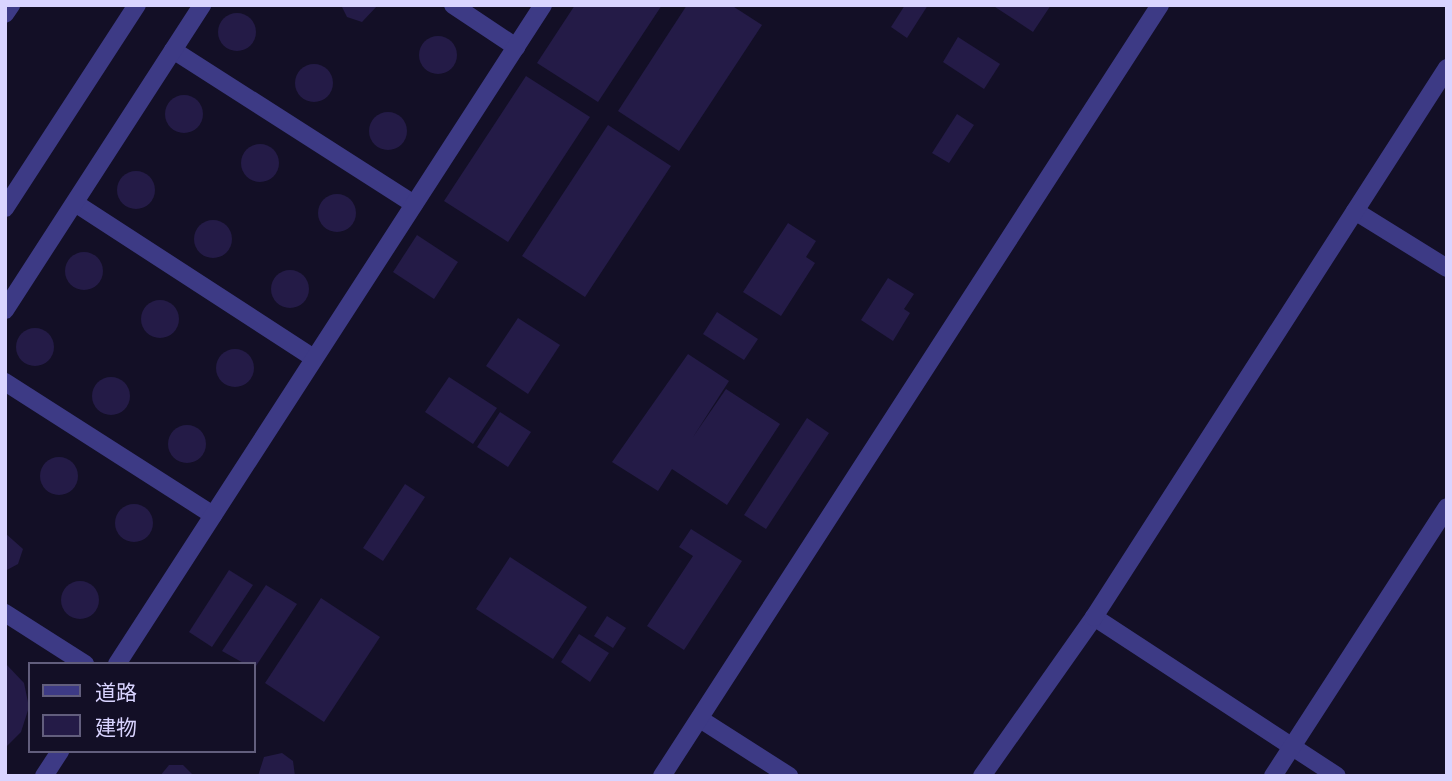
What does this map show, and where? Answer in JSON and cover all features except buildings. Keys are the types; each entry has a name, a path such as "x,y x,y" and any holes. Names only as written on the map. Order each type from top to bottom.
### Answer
{"lane":[{"path":"5,14 11,5"},
{"path":"5,208 137,5"},
{"path":"5,310 202,5"},
{"path":"453,5 516,47"},
{"path":"118,662 543,5"},
{"path":"663,776 1160,5"},
{"path":"173,50 414,204"},
{"path":"982,776 1094,617 1447,68"},
{"path":"75,203 314,358"},
{"path":"1354,211 1447,268"},
{"path":"5,382 213,515"},
{"path":"1273,776 1447,506"},
{"path":"5,612 82,662"},
{"path":"1094,617 1337,776"},
{"path":"700,719 789,776"},
{"path":"44,776 59,753"}]}
